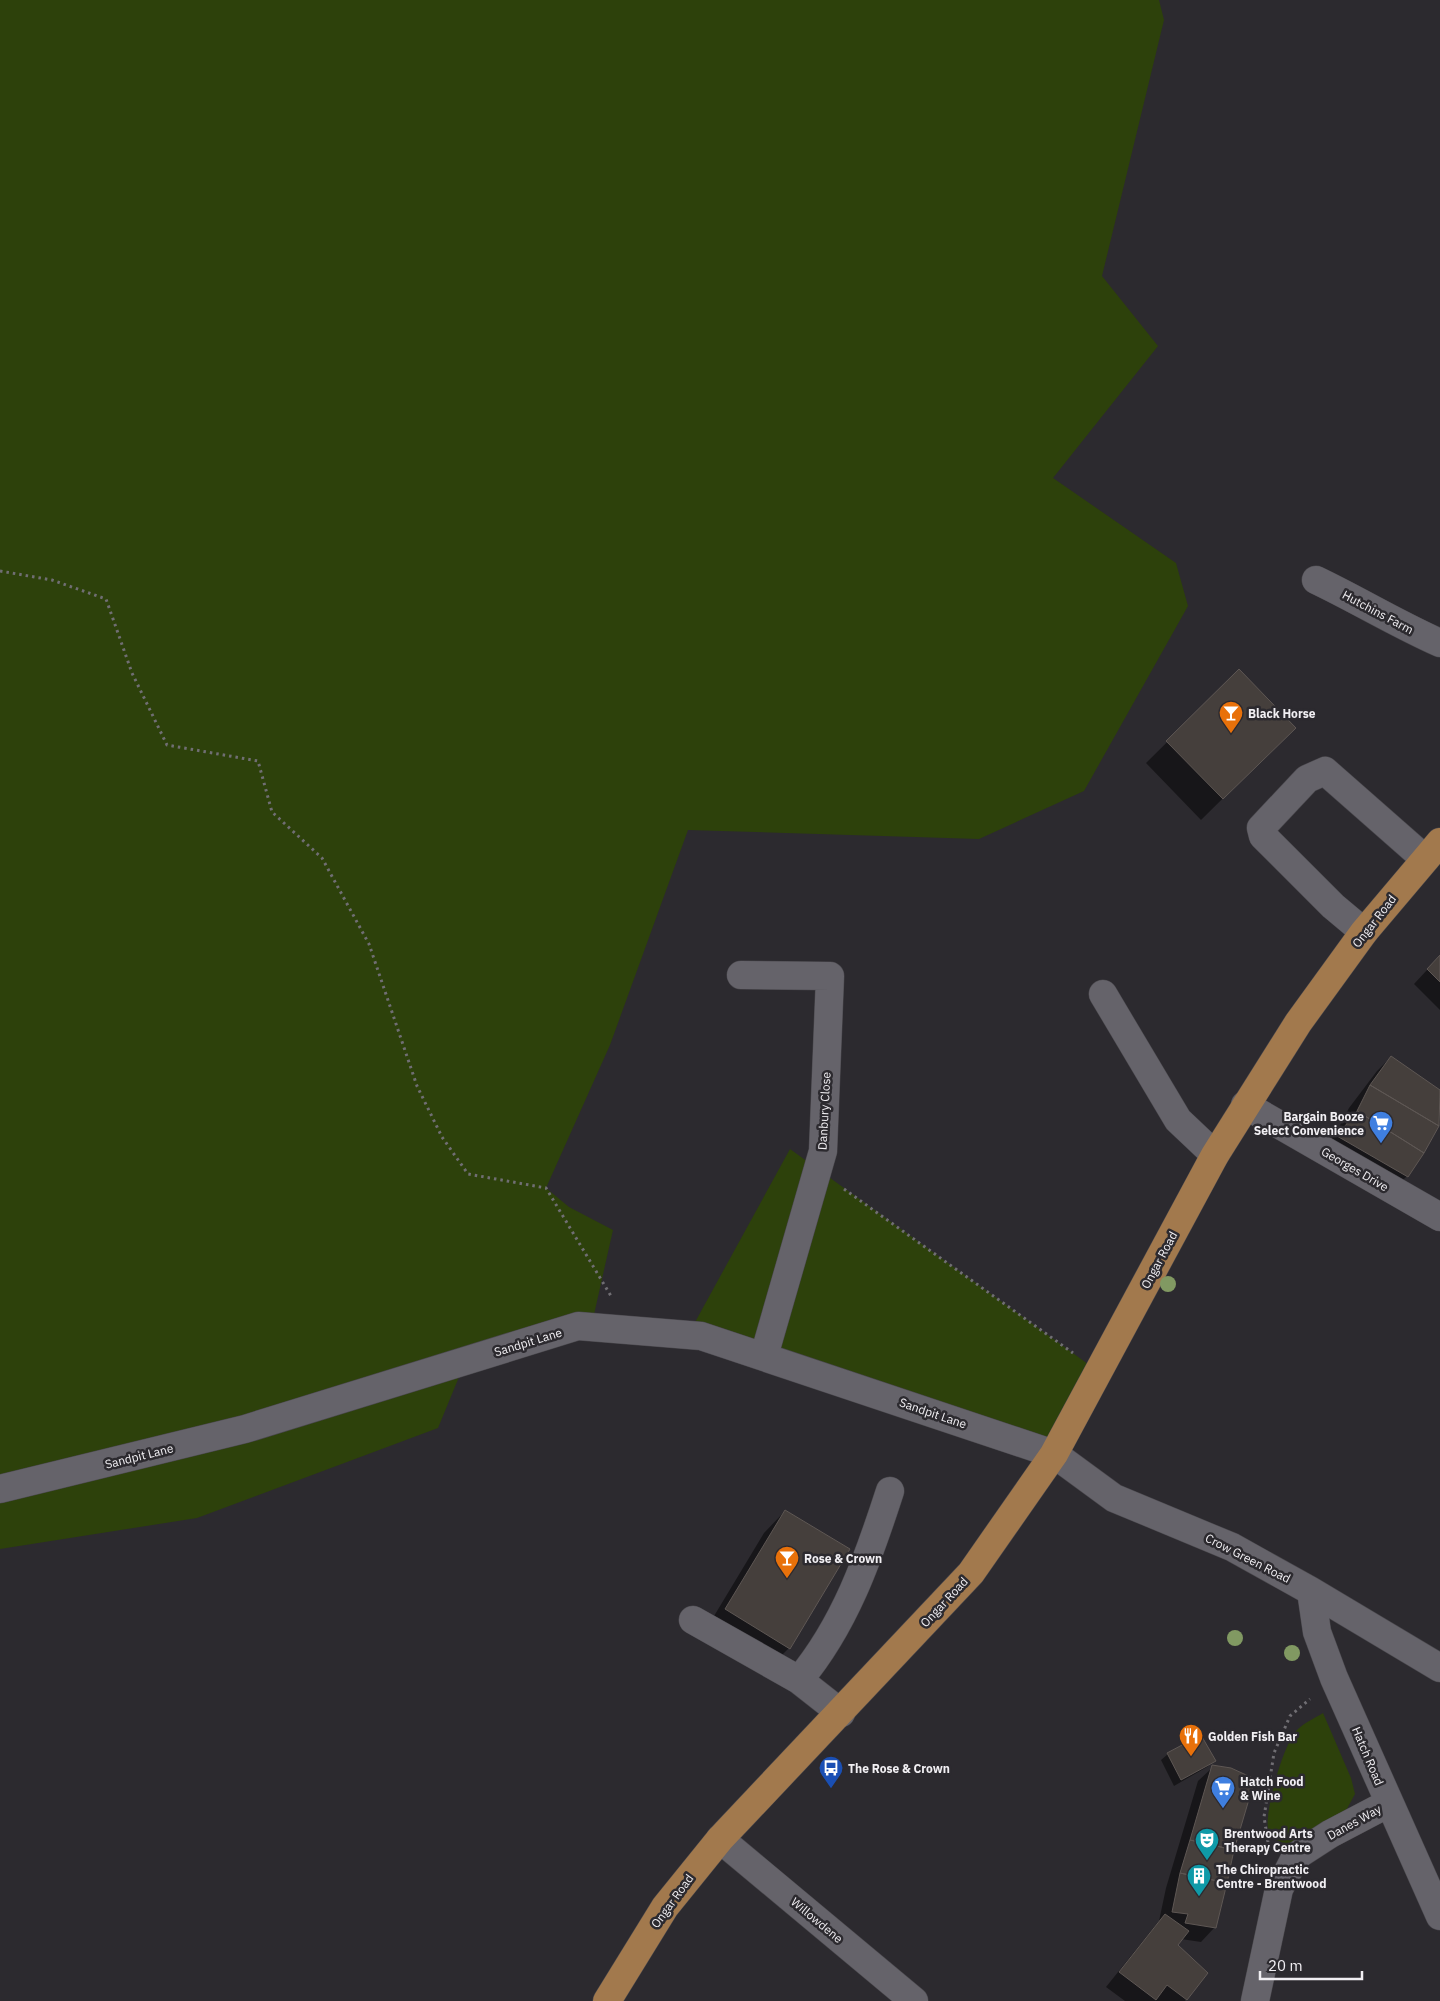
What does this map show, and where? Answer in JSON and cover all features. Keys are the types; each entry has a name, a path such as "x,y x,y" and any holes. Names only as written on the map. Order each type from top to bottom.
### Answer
{"main road":[{"name":"Ongar Road","path":"607,2001 665,1907 720,1838 767,1786 841,1713 971,1573 1054,1454 1215,1155 1298,1022 1364,932 1433,850"}],"street":[{"name":"Hutchins Farm","path":"1316,580 1356,598 1399,625 1440,643"},
{"path":"1364,932 1332,906 1263,836 1262,828 1307,779 1325,771 1433,850"},
{"name":"Danbury Close","path":"741,975 830,976 823,1151 764,1356"},
{"path":"1103,994 1178,1120 1215,1155"},
{"name":"Georges Drive","path":"1245,1105 1440,1217"},
{"name":"Sandpit Lane","path":"0,1489 246,1429 578,1326 701,1336 1054,1454"},
{"name":"Crow Green Road","path":"1054,1454 1114,1498 1232,1548 1311,1591 1440,1668"},
{"path":"799,1680 818,1658 834,1632 868,1561 890,1491"},
{"name":"Hatch Road","path":"1311,1591 1317,1632 1334,1678 1440,1916"},
{"path":"693,1620 799,1680 841,1713"},
{"name":"Danes Way","path":"1255,2001 1279,1889 1296,1856 1330,1834 1389,1803"},
{"name":"Willowdene","path":"720,1838 914,2001"}],"path":[{"path":"0,571 52,580 106,599 132,673 167,745 258,761 272,812 322,858 369,944 417,1086 442,1137 468,1174 546,1188 632,1330"},
{"path":"818,1170 1098,1372"},
{"path":"1279,1889 1264,1817 1274,1753 1290,1716 1334,1678"}],"green space":[{"path":"0,0 1159,0 1164,20 1102,276 1158,346 1053,478 1176,563 1188,606 1084,791 979,839 688,830 610,1045 546,1188 569,1207 613,1230 593,1319 466,1360 438,1428 197,1518 0,1549"},
{"path":"790,1149 1099,1372 1054,1454 688,1335"},
{"path":"1323,1713 1351,1778 1355,1794 1343,1816 1293,1846 1276,1840 1269,1833 1271,1797 1286,1749 1292,1737 1300,1727"}],"building":[{"name":"Black Horse","path":"1239,669 1296,728 1223,799 1166,741"},
{"path":"1440,955 1440,982 1427,969"},
{"path":"1391,1056 1440,1090 1439,1126 1370,1085"},
{"path":"1370,1085 1439,1126 1424,1153 1357,1111"},
{"name":"Bargain Booze Select Convenience","path":"1357,1111 1424,1153 1408,1177 1337,1136"},
{"name":"Rose & Crown","path":"785,1510 850,1549 790,1649 725,1609"},
{"name":"Golden Fish Bar","path":"1201,1735 1216,1761 1181,1780 1167,1753"},
{"name":"Hatch Food & Wine","path":"1212,1765 1231,1768 1255,1779 1234,1850 1190,1840"},
{"name":"Brentwood Arts Therapy Centre","path":"1190,1840 1234,1850 1227,1883 1180,1873"},
{"name":"The Chiropractic Centre - Brentwood","path":"1180,1873 1227,1883 1216,1928 1185,1923 1188,1914 1172,1912"},
{"path":"1165,1914 1189,1931 1178,1945 1208,1973 1187,2000 1167,1985 1156,2000 1119,1972"}],"place":[{"name":"Black Horse","path":"1231,734"},
{"name":"Bargain Booze Select Convenience","path":"1381,1144"},
{"name":"Rose & Crown","path":"787,1579"},
{"name":"Golden Fish Bar","path":"1191,1757"},
{"name":"The Rose & Crown","path":"831,1789"},
{"name":"Hatch Food & Wine","path":"1223,1809"},
{"name":"Brentwood Arts Therapy Centre","path":"1207,1861"},
{"name":"The Chiropractic Centre - Brentwood","path":"1199,1897"}]}
